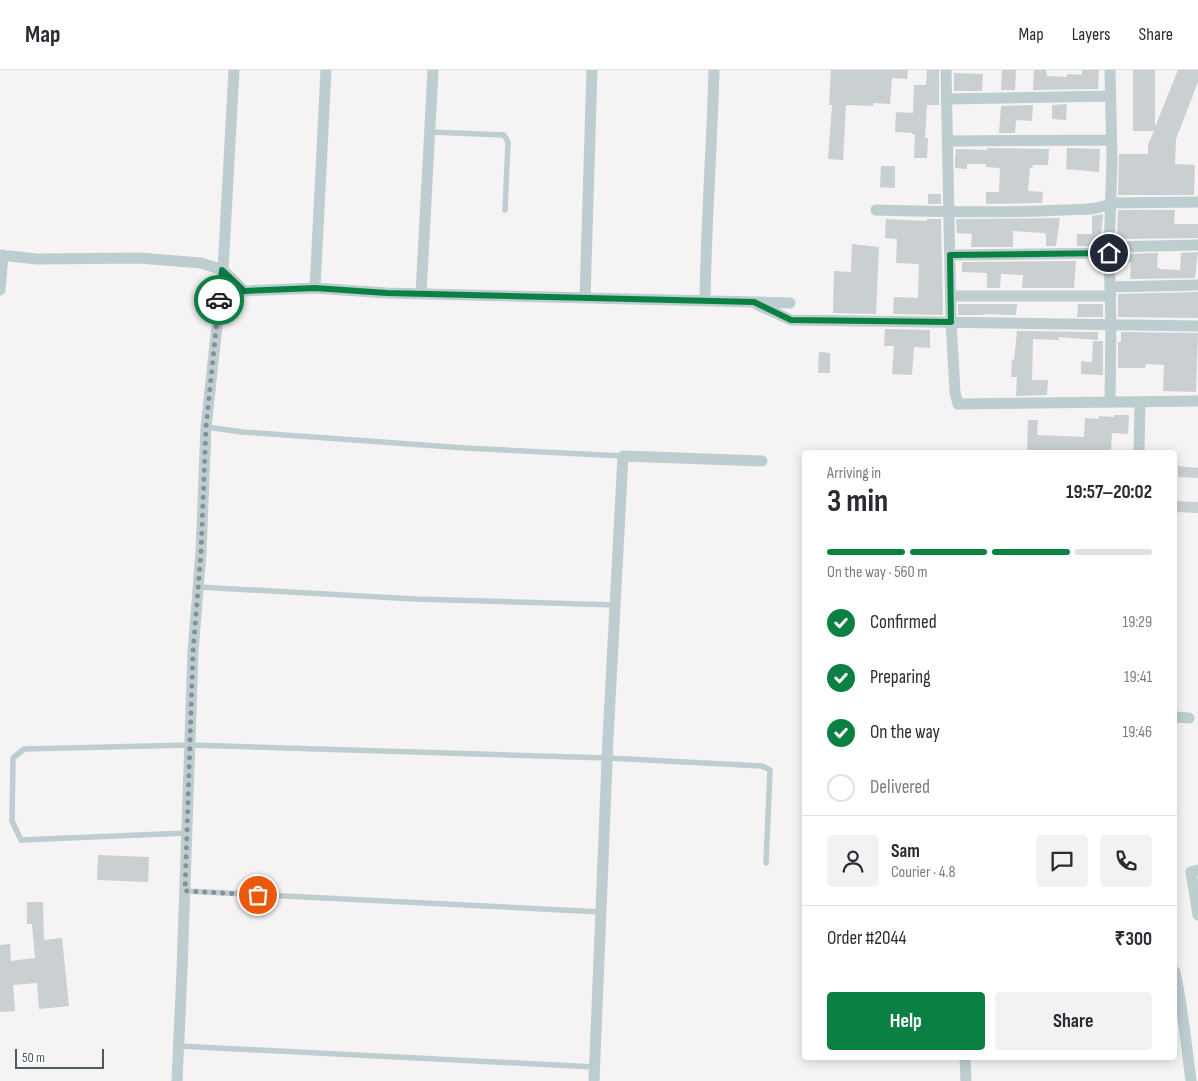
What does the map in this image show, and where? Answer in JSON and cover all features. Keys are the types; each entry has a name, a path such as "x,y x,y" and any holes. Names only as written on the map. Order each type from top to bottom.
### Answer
{"street":[{"path":"177,1081 193,652 206,427 222,270 234,70"},
{"path":"315,288 326,70"},
{"path":"421,294 434,70"},
{"path":"585,298 592,70"},
{"path":"705,301 714,70"},
{"path":"946,70 951,322 955,392 959,404 1198,401"},
{"path":"1110,70 1110,402"},
{"path":"946,99 1110,96"},
{"path":"947,141 1111,140"},
{"path":"876,210 948,212 1068,210 1103,207 1111,203 1198,202"},
{"path":"950,255 1198,245"},
{"path":"0,290 1,255 37,259 139,258 201,263 222,270 244,291 315,288 387,293 790,303"},
{"path":"950,296 1198,286"},
{"path":"754,302 791,320 1198,326"},
{"path":"1140,402 1140,450"},
{"path":"594,1081 623,456 762,461"},
{"path":"1177,717 1189,718"},
{"path":"1198,870 1190,872 1198,910"},
{"path":"1177,980 1182,1001 1179,1019 1191,1081"},
{"path":"965,1060 966,1081"}],"lane":[{"path":"430,132 504,135 508,142 505,210"},
{"path":"206,427 242,432 465,448 623,456"},
{"path":"198,587 415,599 615,605"},
{"path":"187,833 21,840 12,822 13,758 24,749 190,745 608,758 762,766 770,770 766,863"},
{"path":"185,891 602,912"},
{"path":"178,1046 595,1067"}],"building":[{"path":"831,70 908,70 907,79 892,78 890,104 874,103 873,106 846,105 843,160 828,159 832,105 829,105"},
{"path":"927,70 939,70 939,105 927,105 925,138 928,138 927,158 914,158 915,135 912,133 895,132 896,112 913,113 914,85 926,85"},
{"path":"1002,70 1016,70 1015,90 1001,90"},
{"path":"1034,70 1046,70 1047,76 1067,77 1067,74 1082,75 1082,70 1099,70 1098,89 1033,90"},
{"path":"1133,70 1155,70 1155,127 1178,70 1198,70 1198,82 1176,139 1175,164 1195,165 1194,195 1118,195 1119,154 1148,154 1148,145 1154,131 1133,131"},
{"path":"954,73 983,74 982,91 954,91"},
{"path":"1067,104 1066,120 1052,119 1052,105"},
{"path":"1033,105 1032,121 1016,120 1015,133 999,133 1001,106"},
{"path":"987,148 1049,149 1048,165 1033,165 1030,168 1028,191 1043,192 1042,203 986,204 986,192 999,192 1000,168 986,167 986,164 967,164 967,169 955,168 955,158 956,149 987,150"},
{"path":"1067,148 1100,149 1099,172 1066,169"},
{"path":"881,166 895,166 895,188 880,187"},
{"path":"928,194 941,194 941,204 928,204"},
{"path":"1118,210 1175,210 1174,224 1198,224 1198,238 1117,239"},
{"path":"1103,214 1100,246 1077,246 1077,234 1092,234 1092,216"},
{"path":"1060,218 1056,246 1046,246 1046,234 1044,233 1013,231 1013,247 971,247 972,234 957,233 956,219"},
{"path":"886,219 927,221 927,219 941,219 943,315 893,314 894,297 918,298 919,264 896,263 897,239 885,238"},
{"path":"852,244 879,247 876,314 833,313 834,271 851,272"},
{"path":"1198,252 1195,278 1130,279 1131,262 1119,261 1120,254 1158,253 1157,268 1180,270 1181,253"},
{"path":"1076,261 1074,288 1022,288 1023,275 1001,274 1000,288 987,288 987,273 962,272 962,262"},
{"path":"1198,292 1198,318 1118,317 1118,294"},
{"path":"958,304 1017,304 1016,315 958,315"},
{"path":"1078,304 1103,304 1103,317 1077,317"},
{"path":"885,329 930,330 930,348 914,347 912,375 892,374 894,346 884,346"},
{"path":"1017,331 1098,332 1098,340 1059,337 1059,340 1033,339 1032,380 1048,380 1047,395 1016,396 1017,377 1011,377"},
{"path":"1121,332 1198,333 1196,392 1163,391 1164,365 1146,364 1145,368 1118,368 1118,342 1121,342"},
{"path":"1093,341 1103,341 1103,375 1081,374 1081,361 1092,362"},
{"path":"819,352 830,353 830,373 818,373"},
{"path":"1114,415 1129,415 1128,434 1112,433 1111,450 1027,450 1028,420 1038,420 1037,435 1084,437 1085,418 1099,419 1099,416 1114,417"},
{"path":"1178,466 1198,468 1198,478 1178,477"},
{"path":"1177,501 1198,502 1198,513 1177,512"},
{"path":"98,855 149,857 148,882 97,880"},
{"path":"27,902 43,902 44,940 62,938 69,1006 39,1009 37,983 13,985 15,1011 0,1012 0,945 10,944 11,961 35,958 32,924 27,924"}],"way so far":[{"path":"219,300 206,427 201,552 193,652 185,891 258,895"}],"route":[{"path":"219,300 222,270 244,291 315,288 387,293 754,302 791,320 951,322 950,255 1109,253"}]}
